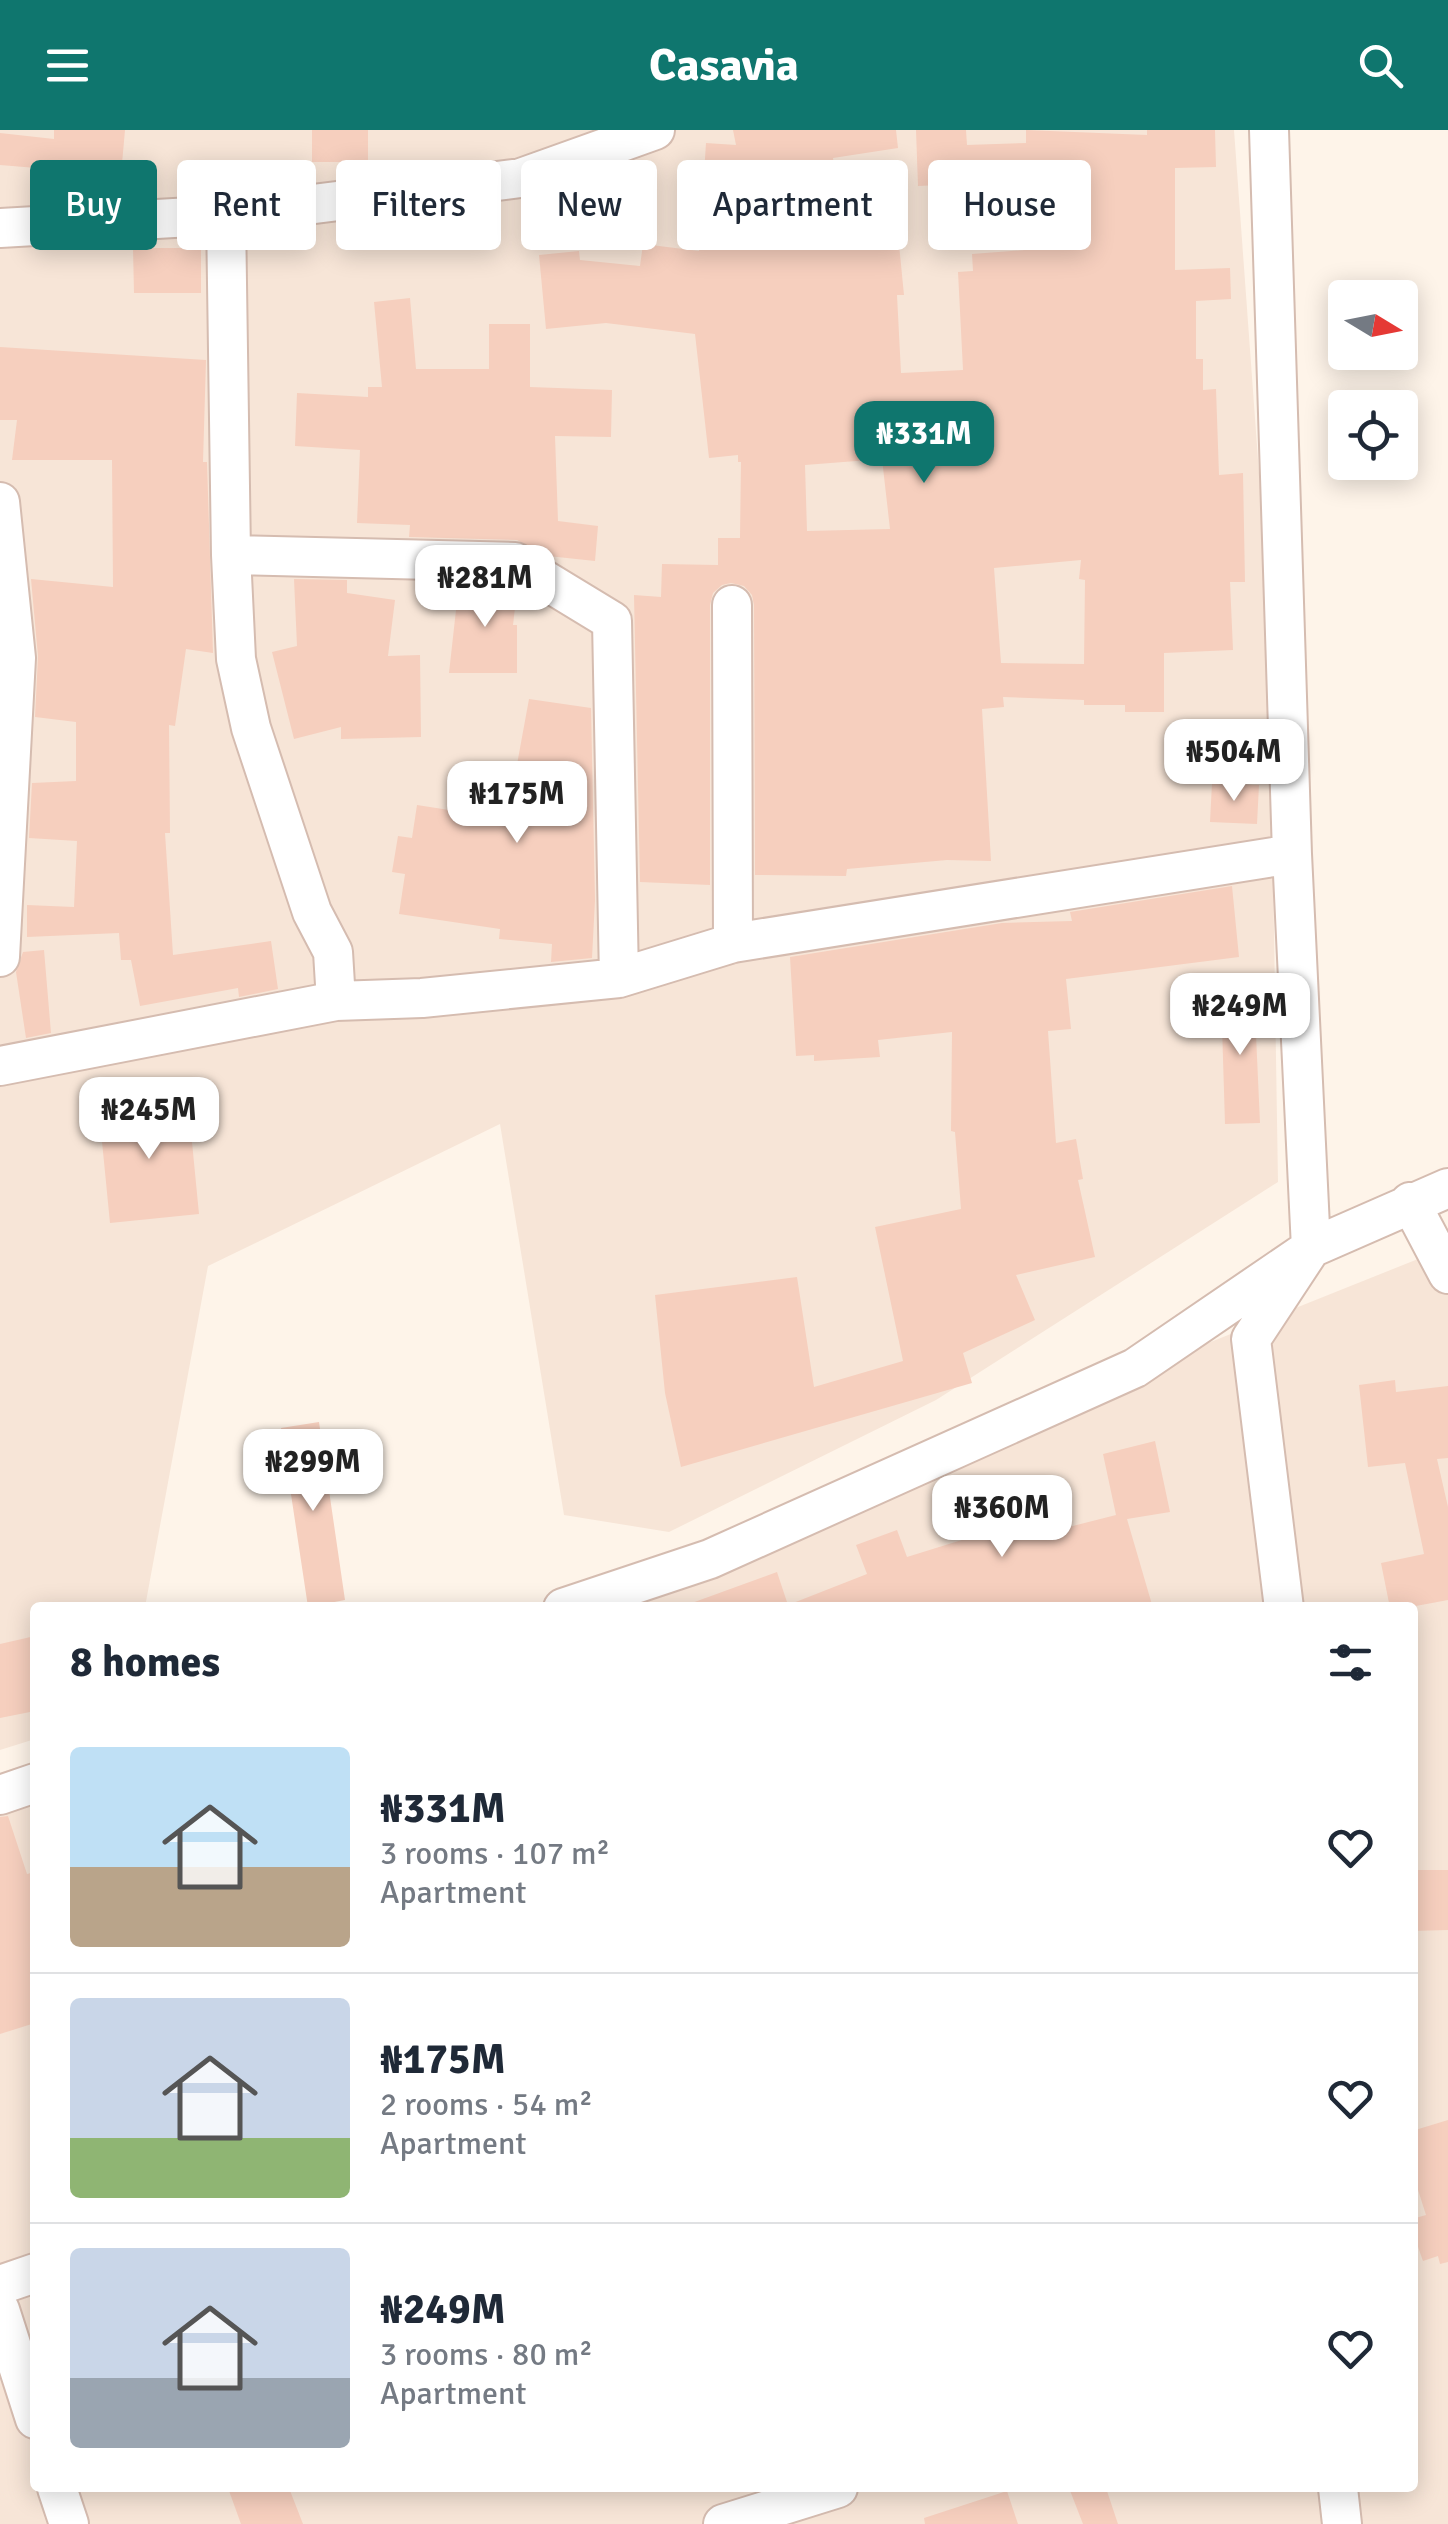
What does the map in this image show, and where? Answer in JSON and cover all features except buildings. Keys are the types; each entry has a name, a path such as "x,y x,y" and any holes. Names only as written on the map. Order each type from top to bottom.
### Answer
{"street":[{"path":"316,204 521,178 655,130"},
{"path":"1269,130 1292,854 1311,1248 1251,1339 1283,1602"},
{"path":"0,228 177,219"},
{"path":"226,250 236,659 251,728 312,912 333,952 336,1002"},
{"path":"0,502 16,658 0,957"},
{"path":"231,556 515,562 612,622 619,978"},
{"path":"732,605 733,943"},
{"path":"0,1066 336,1002 422,998 619,978 733,943 1292,854"},
{"path":"601,1602 651,1594 710,1560 1135,1368 1311,1248 1448,1188"},
{"path":"1410,1202 1448,1274"},
{"path":"0,1795 30,1785"},
{"path":"0,2285 30,2275"},
{"path":"0,2310 30,2403"},
{"path":"58,2492 68,2524"},
{"path":"722,2524 825,2492"},
{"path":"1338,2492 1342,2524"}],"shaded area":[{"path":"0,130 1234,130 1282,789 1273,870 1278,1182 936,1400 669,1532 564,1515 500,1124 208,1266 146,1602 30,1602 30,1741 0,1750"},
{"path":"1448,1247 1448,2524 0,2524 0,1798 30,1788 30,2492 1418,2492 1418,1602 546,1602 663,1561"}]}
